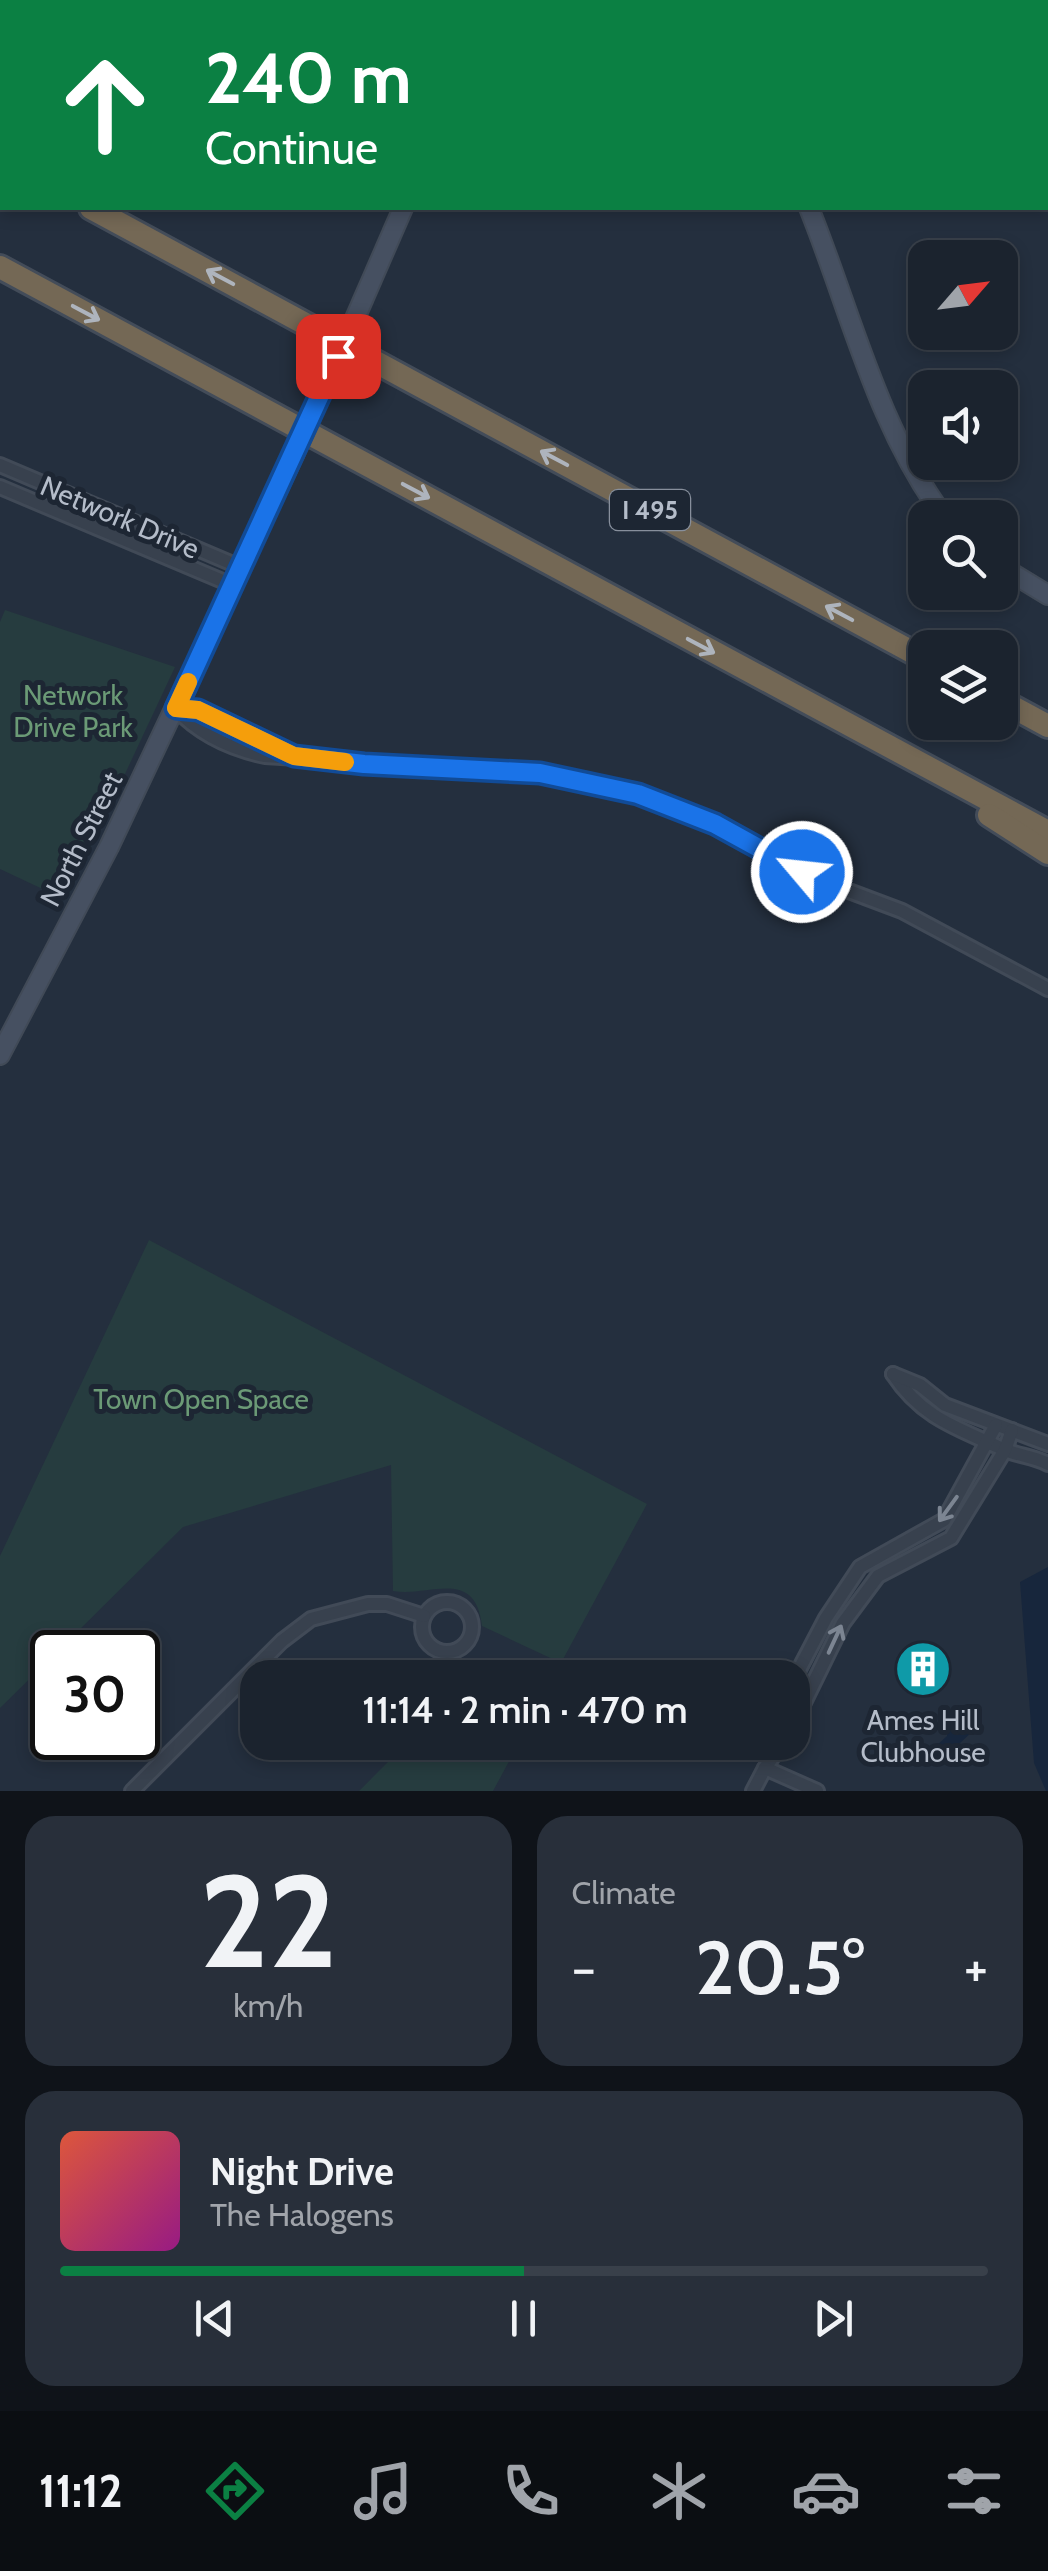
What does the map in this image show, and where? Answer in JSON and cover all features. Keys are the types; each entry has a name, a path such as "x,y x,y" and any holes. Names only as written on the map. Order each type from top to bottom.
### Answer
{"highway":[{"name":"I 495","path":"95,210 908,650"},
{"path":"0,266 1048,832"},
{"path":"820,710 1048,853"},
{"path":"1018,710 1048,726"}],"main road":[{"name":"North Street","path":"0,1056 176,708 403,210"},
{"path":"811,210 900,447 932,500"},
{"path":"1018,577 1048,596"}],"street":[{"name":"Network Drive","path":"0,466 240,567"},
{"name":"Network Drive","path":"0,487 232,586"},
{"path":"176,708 198,710 294,756 364,764 540,773 638,794 715,824 802,872 902,911 1048,989"},
{"path":"1048,1444 946,1405 920,1385 893,1374 908,1398 934,1419 1048,1464"},
{"path":"804,1660 860,1567 944,1520 996,1425"},
{"path":"810,1690 843,1623 878,1576 951,1538 1005,1450 1012,1430"},
{"path":"132,1791 282,1641 310,1619 368,1604 387,1604 424,1616"},
{"path":"767,1760 767,1765"},
{"path":"753,1791 770,1760"},
{"path":"767,1765 817,1791"}],"green space":[{"name":"Network Drive Park","path":"5,610 175,667 66,900 0,869 0,622"},
{"name":"Town Open Space","path":"149,1240 647,1504 563,1660 555,1660 482,1626 478,1608 460,1590 393,1591 391,1465 183,1527 79,1630 30,1630 30,1679 0,1708 0,1556"},
{"path":"389,1760 510,1760 493,1791 359,1791"}],"water":[{"path":"1048,1567 1046,1791 1034,1763 1020,1582"},
{"path":"961,1711 970,1712 972,1732 959,1744 959,1754 951,1765 936,1759 936,1746 947,1736 948,1718"}],"slow traffic":[{"path":"188,682 176,708 198,710 294,756 345,762"}],"place":[{"name":"Ames Hill Clubhouse","path":"923,1669"}],"route":[{"path":"338,356 176,708 198,710 294,756 364,764 540,773 638,794 715,824 802,872"}]}
